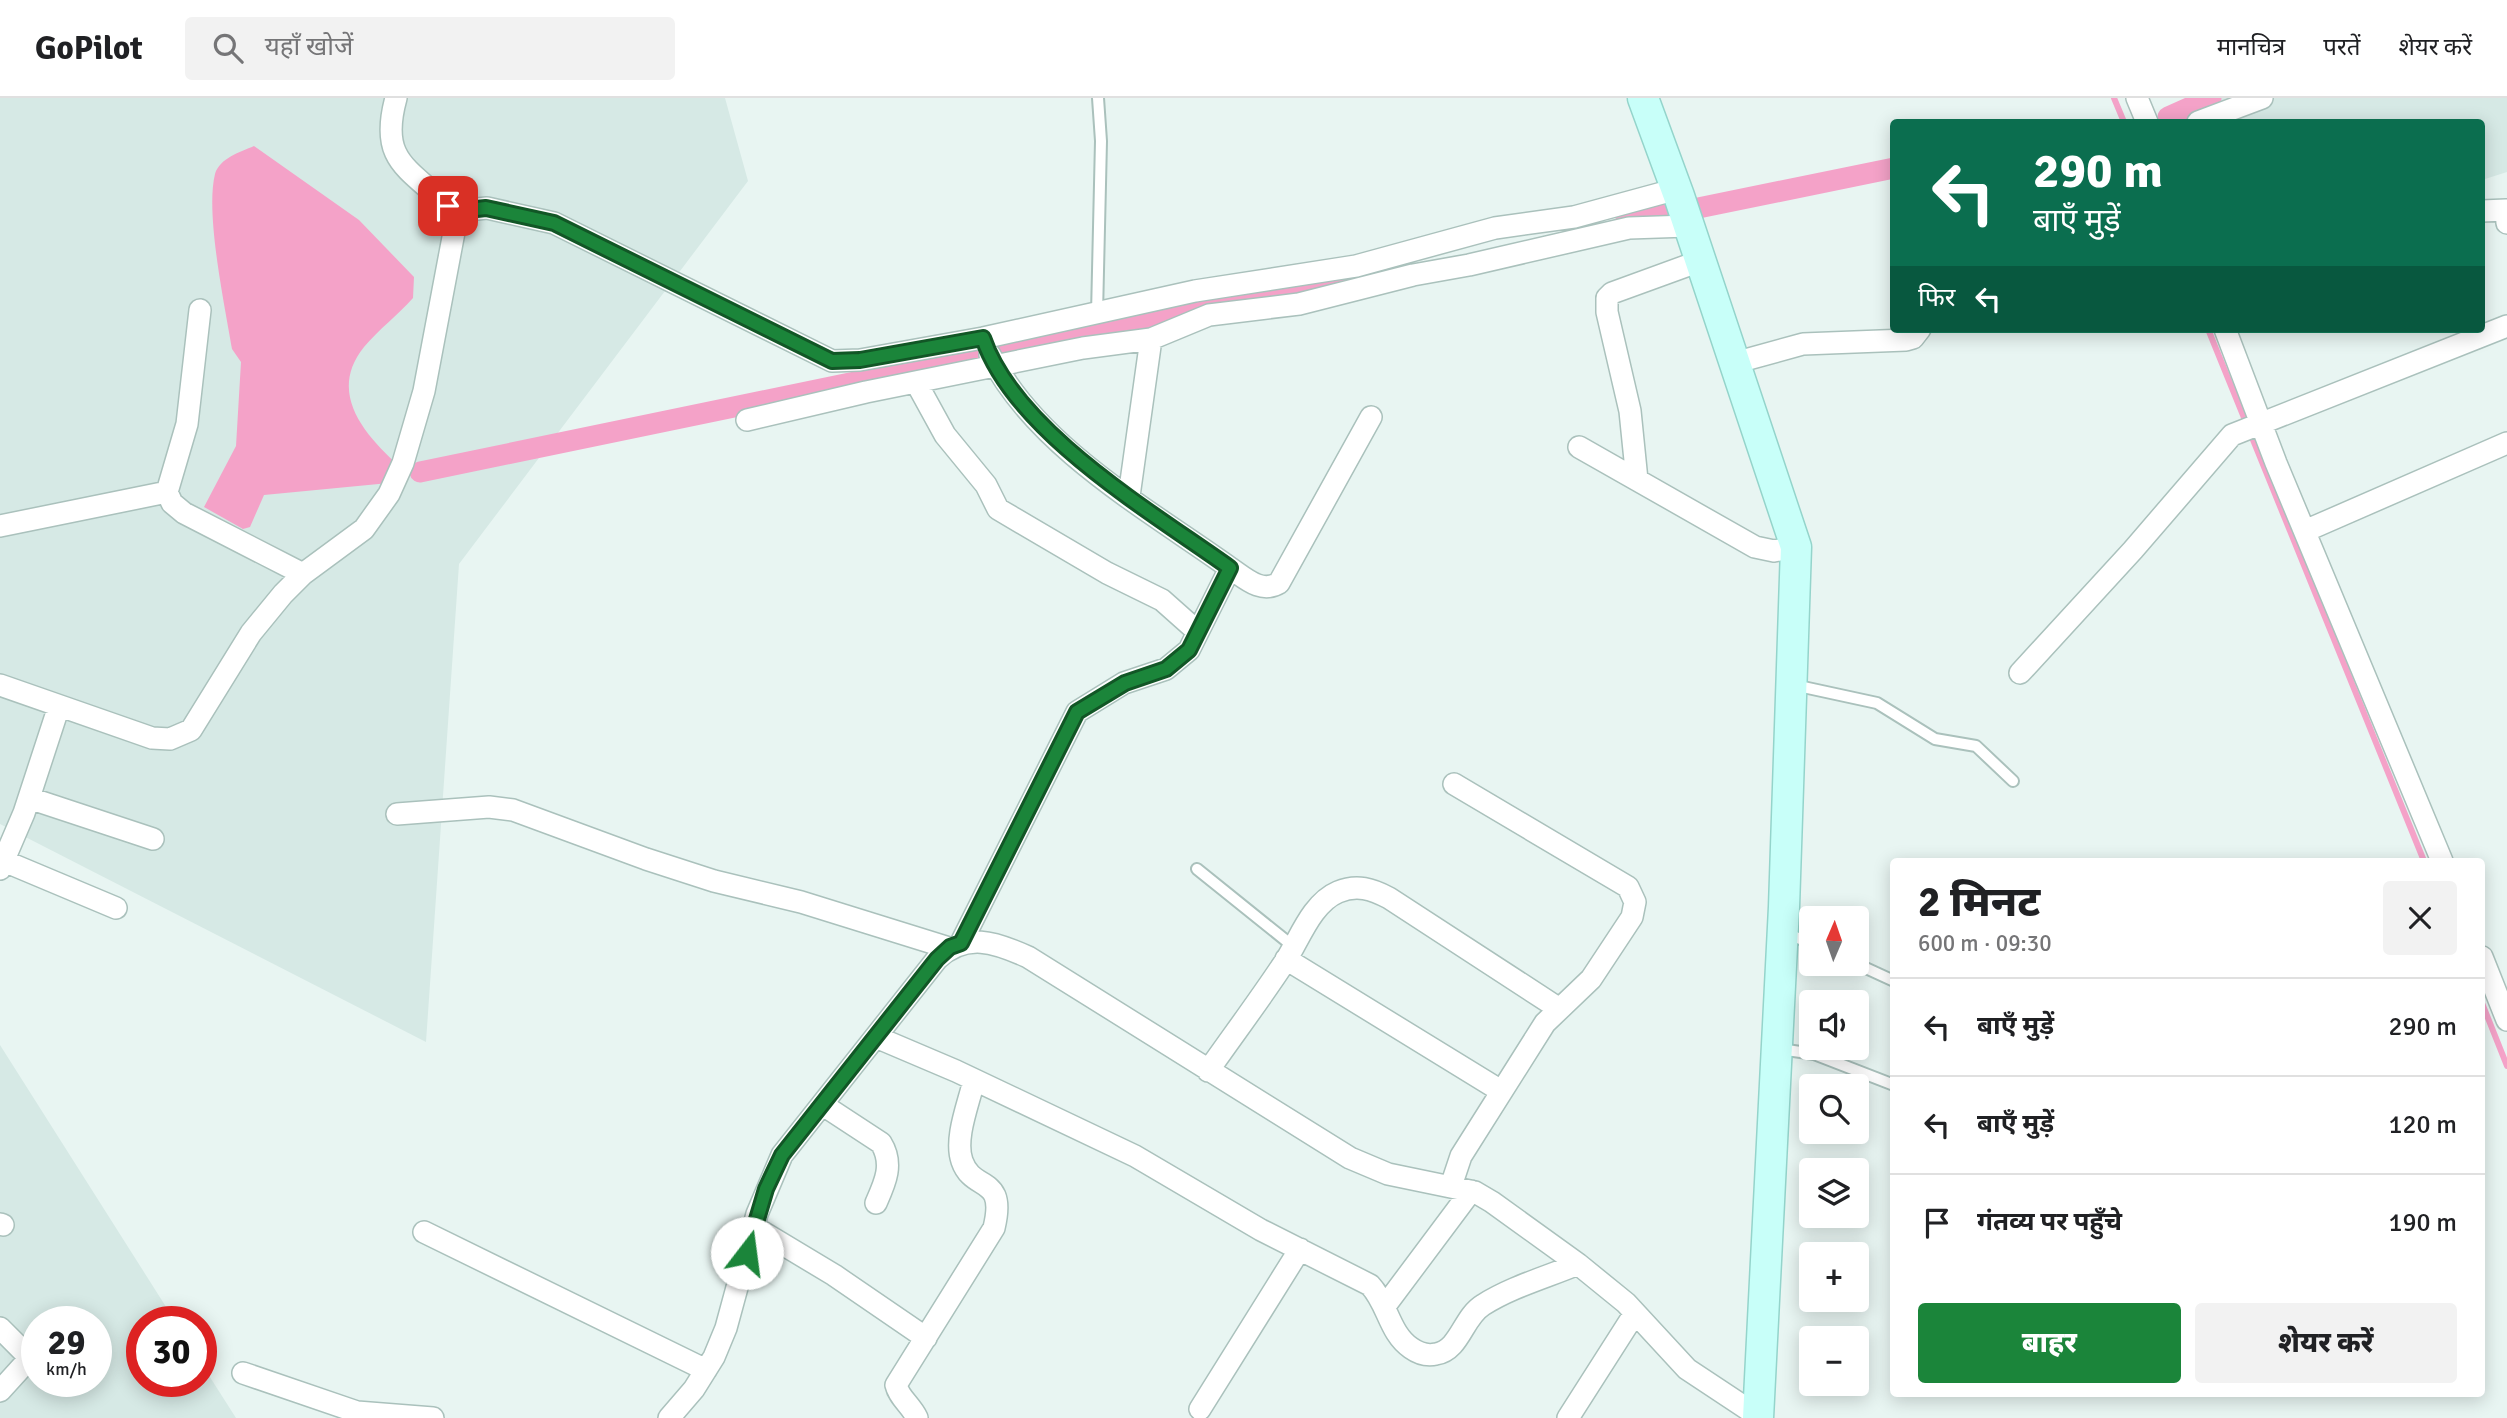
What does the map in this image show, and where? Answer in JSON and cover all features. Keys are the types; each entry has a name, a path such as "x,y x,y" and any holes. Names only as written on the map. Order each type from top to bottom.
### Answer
{"street":[{"path":"396,98 389,132 391,148 448,206 458,211 486,208 554,223 832,361 1083,348 1151,339 1209,315 1299,304 1413,275 1629,228 1682,206"},
{"path":"1643,98 1796,547 1783,931 1758,1417"},
{"path":"2137,98 2146,119"},
{"path":"2206,119 2262,98"},
{"path":"747,420 866,392 917,384 1097,314 1195,291 1356,266 1494,228 1682,206"},
{"path":"2485,211 2507,208 2507,223"},
{"path":"0,685 152,738 170,739 191,730 251,633 303,574 364,528 389,494 403,463 424,391 458,211"},
{"path":"1637,480 1630,411 1607,312 1607,298 1612,293 1700,261"},
{"path":"200,310 187,424 167,492 172,503 184,513 303,574"},
{"path":"2020,673 2133,551 2222,444 2251,428 2507,326"},
{"path":"1734,363 1802,345 1906,340 1913,338 1917,333"},
{"path":"2226,333 2251,428 2305,531 2441,858"},
{"path":"1129,496 1151,339"},
{"path":"990,354 1036,420 1074,454 1230,568 1256,585 1266,587 1279,583 1371,417"},
{"path":"917,384 945,435 986,485 998,509 1107,573 1162,600 1198,632"},
{"path":"2305,531 2507,443"},
{"path":"1579,447 1755,547 1774,551 1796,547"},
{"path":"0,526 167,492"},
{"path":"669,1418 706,1370 726,1328 766,1189 782,1155 876,1037 955,945 1077,712 1125,683 1166,669 1189,650 1230,568"},
{"path":"59,706 29,798 2,865 116,908"},
{"path":"1385,1306 1461,1188 1461,1156 1501,1091 1558,1008 1591,979 1632,917 1635,902 1628,887 1454,784"},
{"path":"29,798 153,839"},
{"path":"397,814 489,807 513,810 714,881 955,945 992,944 1028,957 1350,1158 1388,1174 1461,1188 1492,1202 1578,1264 1635,1312 1688,1369 1758,1417"},
{"path":"1208,1071 1290,953 1310,918 1336,892 1353,888 1370,888 1558,1008"},
{"path":"1290,953 1501,1091"},
{"path":"2485,965 2507,1020"},
{"path":"876,1037 1135,1156 1300,1249 1370,1285 1385,1306 1396,1334 1421,1354 1437,1354 1453,1345 1468,1318 1483,1305 1578,1264"},
{"path":"917,1418 911,1406 898,1394 896,1385 994,1228 999,1208 995,1194 962,1163 961,1139 974,1080"},
{"path":"823,1105 881,1143 887,1153 887,1178 876,1203"},
{"path":"754,1227 834,1275 926,1338"},
{"path":"424,1232 706,1370"},
{"path":"1200,1409 1300,1249"},
{"path":"1567,1418 1635,1312"},
{"path":"0,1328 30,1359 0,1391"},
{"path":"243,1373 357,1412 433,1418"}],"lane":[{"path":"1097,314 1101,141 1098,98"},
{"path":"1791,685 1868,700 1894,711 1935,739 1976,746 2013,781"},
{"path":"1197,869 1290,953"},
{"path":"1783,931 1799,938"},
{"path":"1869,970 1890,979"},
{"path":"1777,1049 1814,1054 1890,1083"}],"shaded area":[{"path":"0,98 725,98 748,181 459,564 426,1042 0,824"},
{"path":"2217,98 2507,98 2507,172 2485,179 2485,119 2228,119"},
{"path":"254,146 359,220 414,277 413,298 364,347 353,364 349,381 350,397 363,427 399,466 389,483 264,495 250,527 243,529 204,507 236,446 241,362 232,349 212,212 215,174 218,168 231,156"},
{"path":"0,1045 165,1306 126,1306 126,1397 217,1397 217,1388 236,1418 0,1418"}],"waterway":[{"path":"2114,98 2123,119"},
{"path":"2168,117 2211,98"},
{"path":"1625,223 1890,169"},
{"path":"420,472 1391,271"},
{"path":"2210,333 2423,858"},
{"path":"2485,1011 2507,1066"}],"route":[{"path":"448,206 458,211 486,208 554,223 832,361 860,360 983,338 993,362 1036,420 1074,454 1129,496 1230,568 1189,650 1180,659 1166,669 1125,683 1077,712 961,943 950,947 937,959 782,1155 757,1214 747,1253"}]}
